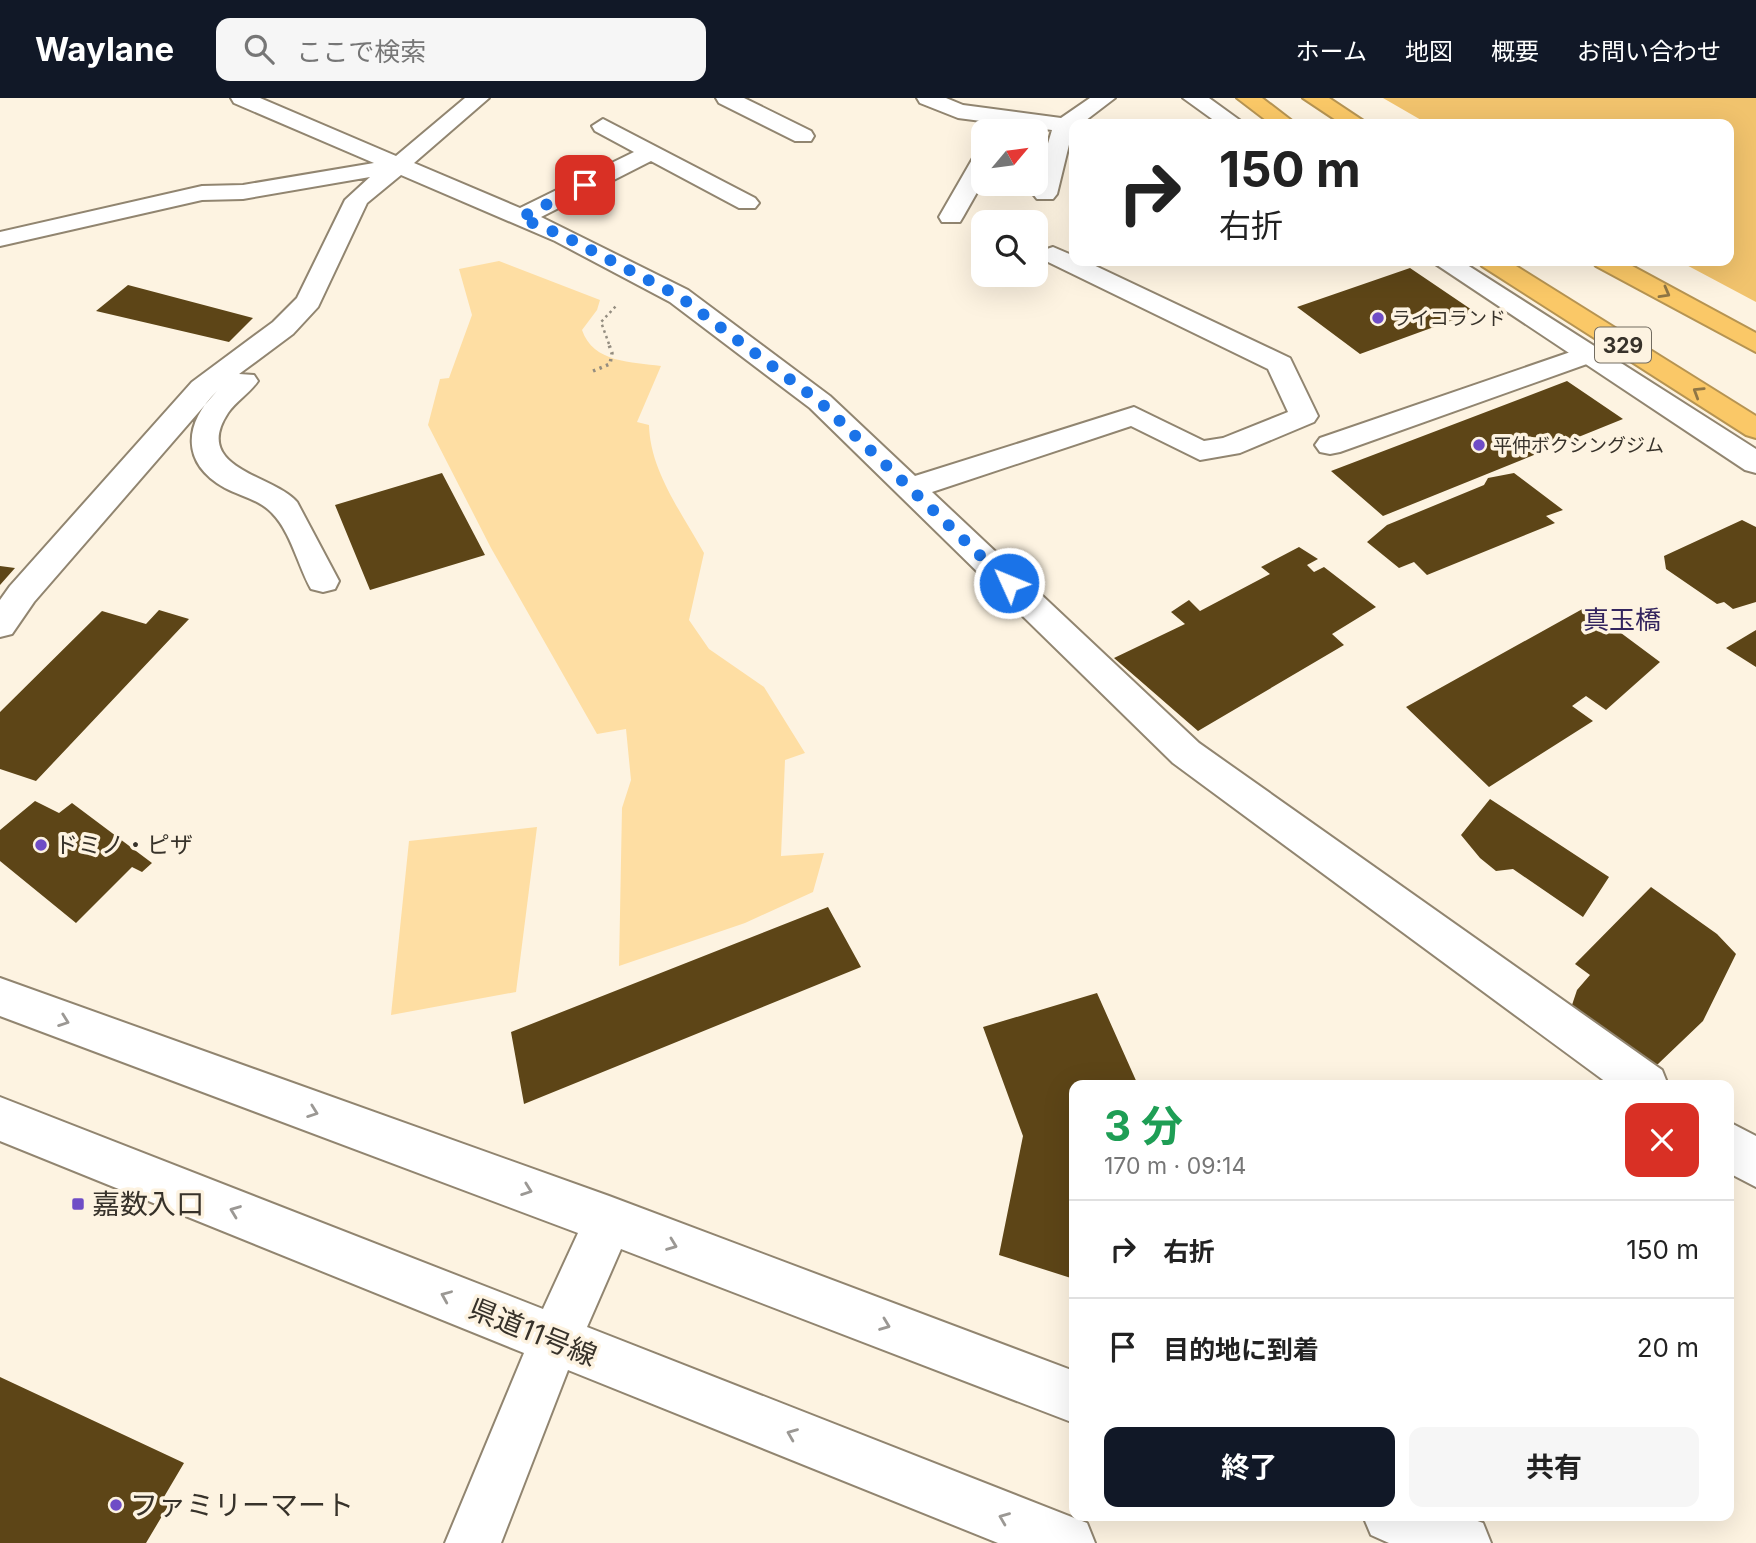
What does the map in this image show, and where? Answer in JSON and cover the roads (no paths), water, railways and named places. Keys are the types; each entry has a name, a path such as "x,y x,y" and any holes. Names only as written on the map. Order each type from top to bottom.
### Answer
{"highway":[{"path":"1248,98 1278,119"},
{"path":"1314,98 1349,119"},
{"name":"329","path":"1499,266 1756,429"},
{"path":"1614,266 1756,344"}],"street":[{"path":"242,98 564,236 679,296 820,402 1186,752 1639,1080"},
{"path":"0,625 22,594 202,388 283,328 309,301 357,200 478,98"},
{"path":"727,98 803,136"},
{"path":"928,98 985,119"},
{"path":"1074,119 1104,98"},
{"path":"1194,98 1226,119"},
{"path":"1048,125 1065,125 1069,122"},
{"path":"1048,184 1065,125"},
{"path":"603,127 747,203"},
{"path":"520,218 649,153"},
{"path":"0,239 202,192 243,192 337,178 397,165"},
{"path":"951,217 971,181"},
{"path":"1053,255 1069,263"},
{"path":"911,488 1135,416 1200,451 1229,446 1304,416 1280,364 1076,266"},
{"path":"1452,266 1756,463"},
{"path":"262,343 286,352 242,382 215,408 203,434 207,453 224,473 284,506 323,581"},
{"path":"1330,445 1588,354"},
{"path":"0,997 609,1220 1069,1395"},
{"name":"県道11号線","path":"0,1119 398,1276 554,1342 1067,1543"},
{"path":"1734,1149 1756,1164"},
{"path":"473,1543 554,1342 609,1220"},
{"path":"1404,1521 1463,1543"}],"place":[{"name":"ライコランド","path":"1378,318"},
{"name":"平仲ボクシングジム","path":"1479,445"},
{"name":"ドミノ・ピザ","path":"41,845"},
{"name":"嘉数入口","path":"78,1204"},
{"name":"ファミリーマート","path":"116,1505"}],"district":[{"name":"真玉橋","path":"1622,619"}]}
